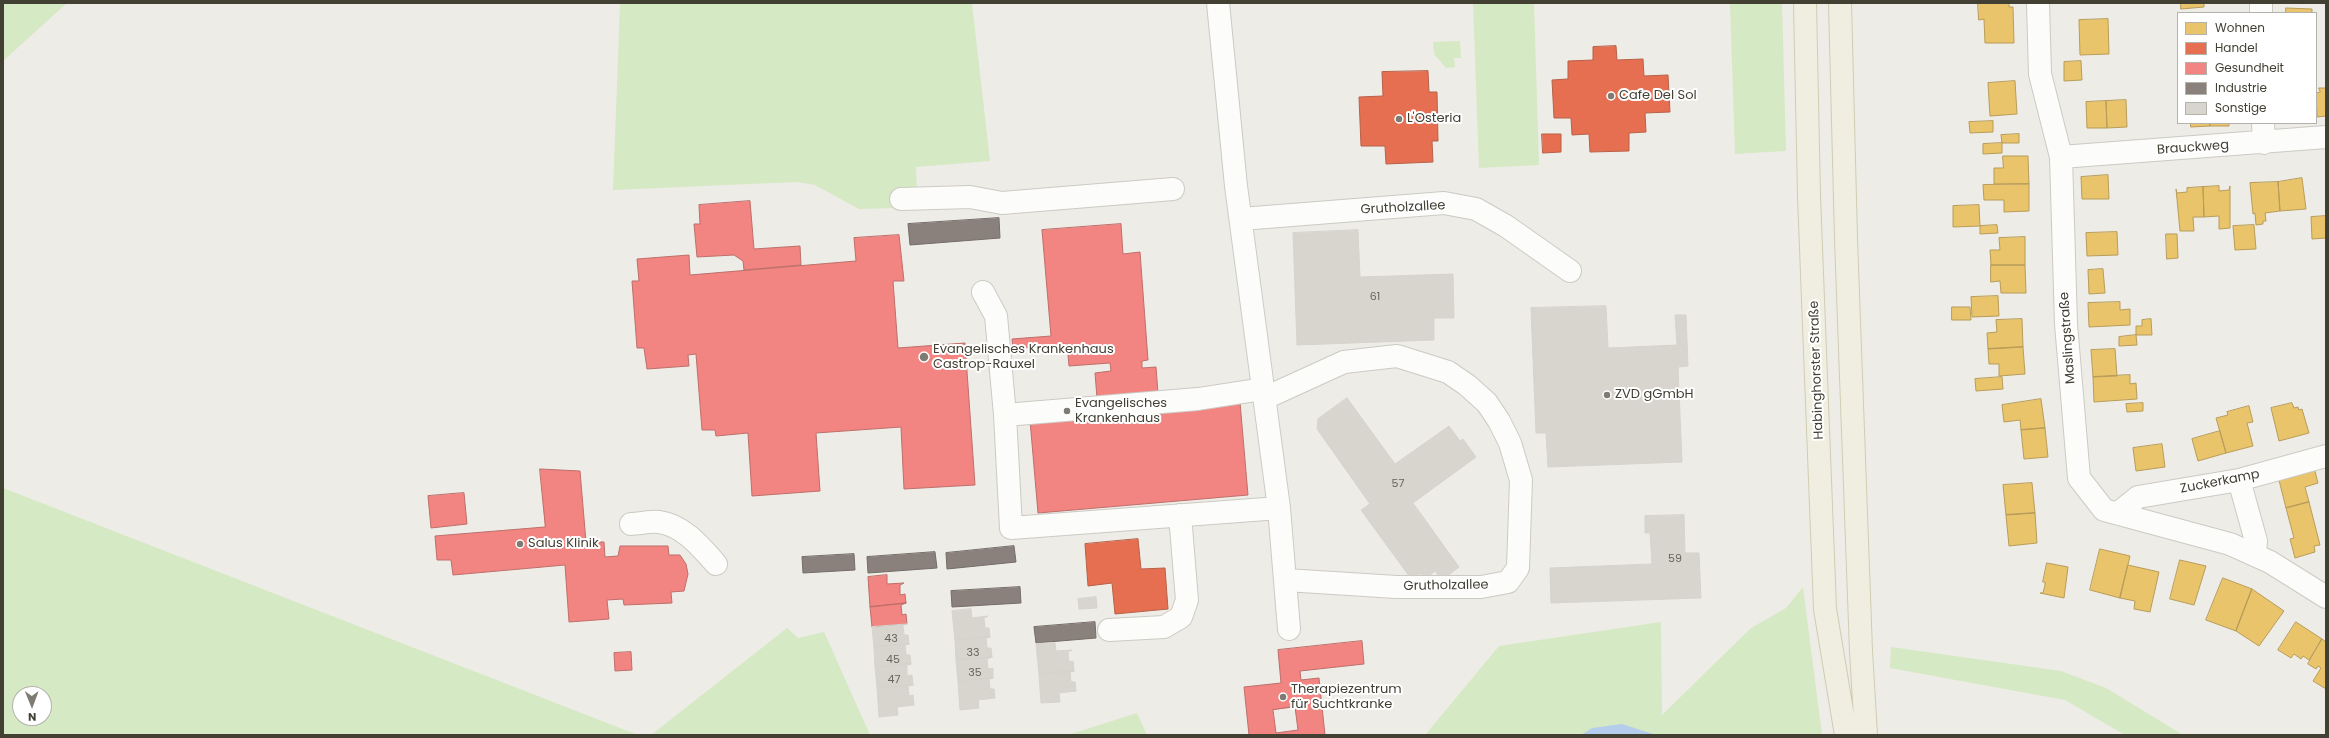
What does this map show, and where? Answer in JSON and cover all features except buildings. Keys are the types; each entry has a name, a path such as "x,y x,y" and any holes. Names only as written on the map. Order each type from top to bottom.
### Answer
{"main road":[{"name":"Habinghorster Straße","path":"1805,3 1810,196 1825,609 1846,735"},
{"path":"1840,3 1846,239 1861,651 1866,735"}],"street":[{"path":"1218,3 1241,219 1279,508 1290,629"},
{"name":"Maslingstraße","path":"2038,3 2040,74 2061,157 2066,324 2079,478 2104,510 2222,541 2255,554 2326,597"},
{"name":"Brauckweg","path":"2061,157 2263,133 2326,137"},
{"path":"901,199 970,197 1002,203 1173,189"},
{"name":"Grutholzallee","path":"1241,219 1444,204 1476,209 1506,226 1570,271"},
{"path":"983,292 996,316 1005,415 1011,528 1279,508"},
{"name":"Grutholzallee","path":"1005,415 1264,393 1344,362 1397,356 1448,372 1467,385 1487,403 1510,443 1521,480 1518,568 1508,582 1481,587 1396,586 1286,580"},
{"name":"Zuckerkamp","path":"2118,513 2138,497 2239,480 2326,456"},
{"path":"2239,480 2256,541 2255,554"},
{"path":"1109,630 1164,627 1181,617 1187,600 1180,515"},
{"path":"631,524 659,522 678,529 699,546 716,564"}],"green space":[{"path":"3,3 67,3 3,61"},
{"path":"622,3 972,3 990,161 916,167 917,192 897,208 859,209 815,185 797,182 613,190 620,5"},
{"path":"1473,3 1534,3 1539,165 1479,168"},
{"path":"1730,3 1782,3 1786,151 1735,154"},
{"path":"1460,41 1461,58 1454,58 1455,67 1446,68 1434,54 1433,42"},
{"path":"3,488 638,735 3,735"},
{"path":"1803,587 1822,735 1425,735 1499,646 1661,622 1662,715 1751,628 1786,608"},
{"path":"787,628 798,638 824,632 870,735 651,735"},
{"path":"1891,647 2061,671 2106,688 2183,735 2125,735 2065,700 1890,668"},
{"path":"1137,713 1147,735 1068,735"}],"water":[{"path":"1622,724 1656,735 1581,735 1592,728"}],"place":[{"name":"Cafe Del Sol","path":"1611,96"},
{"name":"L'Osteria","path":"1399,119"},
{"name":"Evangelisches Krankenhaus Castrop-Rauxel","path":"924,357"},
{"name":"ZVD gGmbH","path":"1607,395"},
{"name":"Evangelisches Krankenhaus","path":"1067,411"},
{"name":"Salus Klinik","path":"520,544"},
{"name":"Therapiezentrum für Suchtkranke","path":"1283,697"}]}
